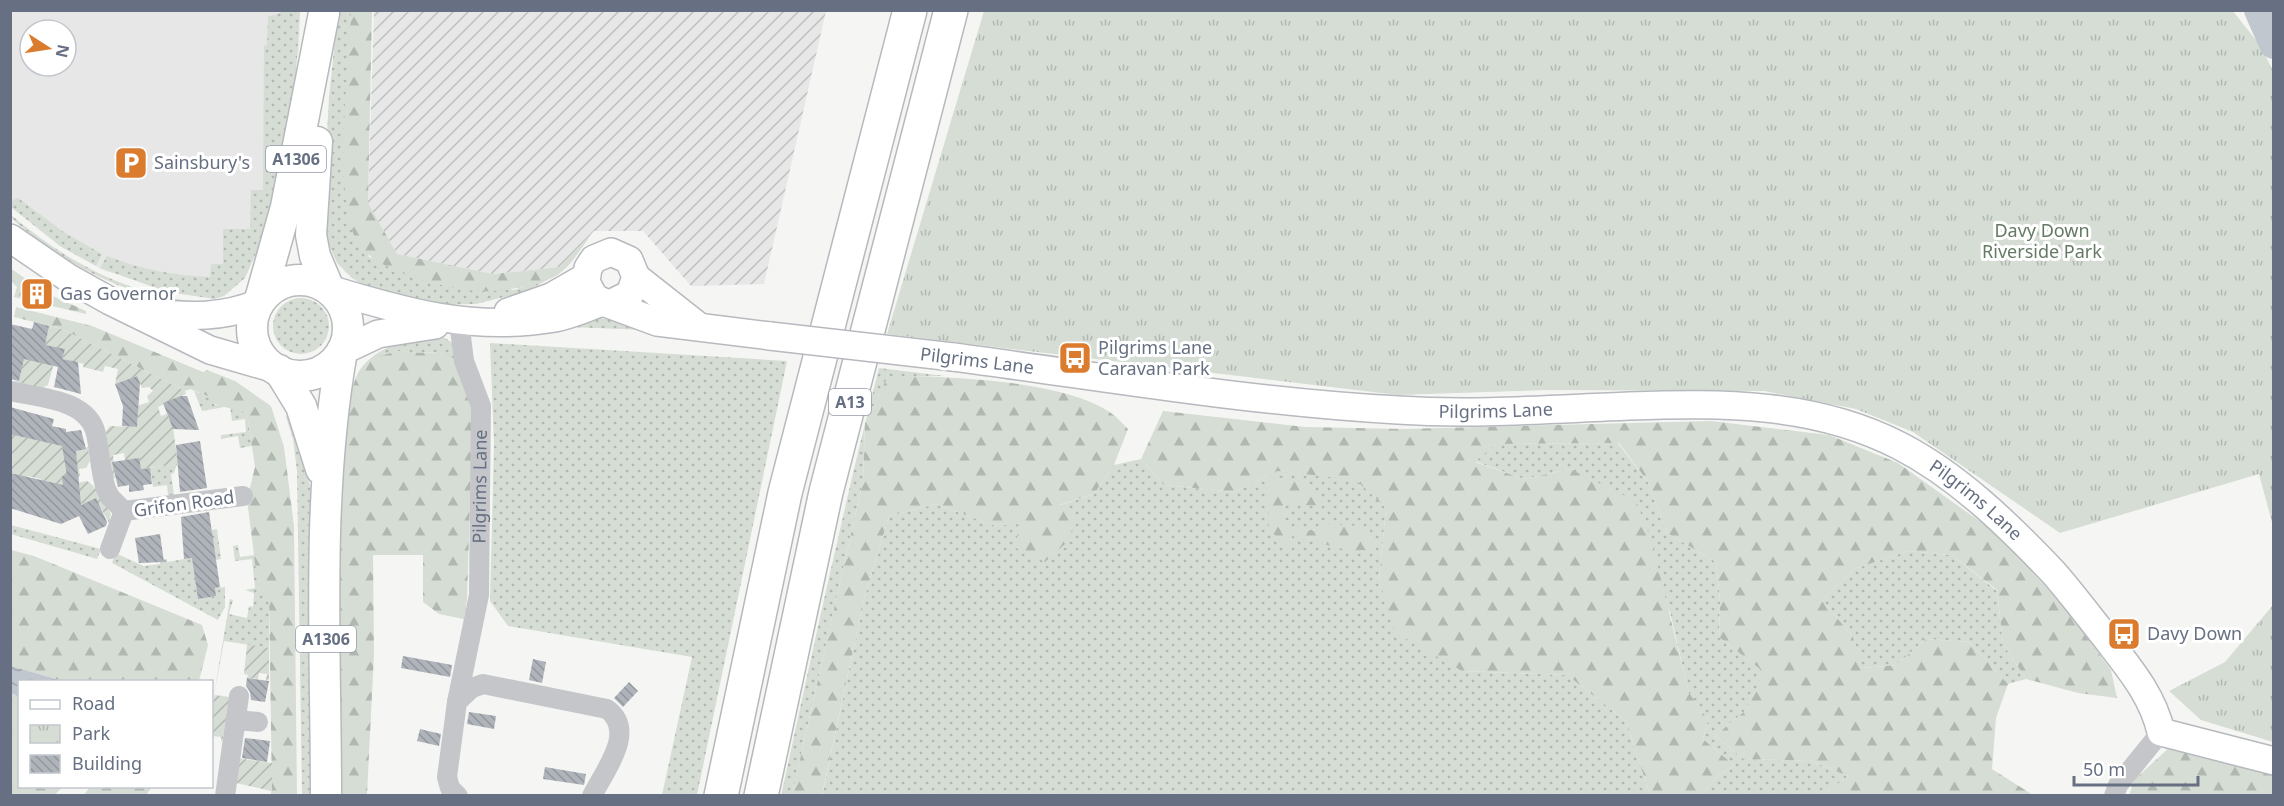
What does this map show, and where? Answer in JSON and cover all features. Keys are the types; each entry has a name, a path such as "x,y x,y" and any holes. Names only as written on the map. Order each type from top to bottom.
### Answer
{"highway":[{"name":"A13","path":"721,795 785,493 910,10"},
{"name":"A13","path":"761,795 826,492 951,10"}],"main road":[{"name":"A1306","path":"325,12 312,187 311,235 315,256 328,289"},
{"name":"A1306","path":"259,303 286,207 325,12"},
{"path":"10,238 88,289 210,350 296,375 314,373 326,368 342,351 348,333 347,319 342,304 328,289 306,280 292,280 276,286 259,303 235,313 193,316 137,312"},
{"name":"Pilgrims Lane","path":"342,351 378,334 514,311 551,297 586,277 594,259 611,252 629,260 636,277 697,325"},
{"path":"586,277 589,290 608,302"},
{"name":"Pilgrims Lane","path":"328,289 392,309 459,321 515,322 557,318 630,294 636,277"},
{"name":"Pilgrims Lane","path":"608,302 657,322 697,325 1216,391 1393,410 1470,412 1726,404 1770,407 1832,420 1868,431 1926,461 1998,516 2068,588 2135,675 2156,710 2162,732"},
{"path":"259,303 253,319 254,340 264,358 279,370"},
{"name":"A1306","path":"326,795 326,483 333,401 342,351"},
{"name":"A1306","path":"279,370 301,406 326,483"},
{"path":"2162,732 2274,762"}],"street":[{"name":"Pilgrims Lane","path":"458,795 450,788 447,777 457,702 479,596 481,405 464,361 459,321"},
{"name":"Grifon Road","path":"10,391 72,406 88,416 96,434 106,489 124,512"},
{"name":"Grifon Road","path":"124,512 243,496"},
{"name":"Grifon Road","path":"110,549 124,512"},
{"path":"466,655 483,684"},
{"path":"457,702 472,688 483,684 603,707 614,715 621,725 620,738 592,795"},
{"path":"225,795 239,696"},
{"path":"235,720 258,722"},
{"path":"2114,795 2118,785 2162,732"}],"shaded area":[{"name":"Sainsbury's","path":"10,11 300,11 299,50 258,240 206,294 105,271 60,246 11,207"},
{"path":"374,11 826,11 764,284 691,286 643,231 594,231 560,267 493,274 397,254 368,203"}],"green space":[{"name":"Davy Down Riverside Park","path":"2232,10 2260,45 2273,71 2273,526 2259,474 2060,533 1913,432 1856,409 1764,391 1548,390 1398,395 887,334 984,11"},
{"path":"283,11 300,11 295,87 263,238 245,278 224,296 215,299 167,292 100,268 107,256 158,271 210,277 211,264 223,264 223,229 250,229 251,190 263,190 264,46 267,45 268,16"},
{"path":"338,11 351,11 346,186 369,257 514,290 559,274 524,292 476,304 433,305 370,289 352,278 337,263 322,229 329,97"},
{"path":"351,11 372,11 368,203 397,254 493,274 560,267 594,231 565,269 543,282 520,288 476,291 445,286 408,275 375,259 363,249 355,238 348,215 345,188 344,126"},
{"path":"18,198 65,233 102,254 96,266 60,246 11,207 11,201"},
{"path":"10,214 52,246 98,273 146,291 199,302 198,305 145,294 98,276 53,251 11,218"},
{"path":"10,268 36,286 35,288 86,311 86,314 14,297 17,287 11,281"},
{"path":"296,298 306,298 321,306 327,315 329,326 327,337 321,346 306,354 296,354 285,349 278,342 273,331 273,321 278,310 285,303"},
{"path":"16,307 92,326 203,372 207,370 235,381 271,406 284,447 294,526 297,795 272,795 269,596 259,594 247,500 255,467 247,413 215,404 211,402 210,397 190,389 185,391 62,329 14,317"},
{"path":"594,318 612,319 645,330 570,327"},
{"path":"49,326 62,329 185,391 186,394 158,407 161,416 167,414 173,427 178,464 141,469 125,460 124,453 113,455 115,478 112,479 106,431 110,426 137,427 138,413 130,408 149,402 147,396 153,391 149,387 142,388 137,376 115,384 118,369 105,366 103,372 83,367 84,364 62,359 64,350 54,363 48,385 42,388 11,381 19,381 24,358 40,362 30,337 31,329 47,333"},
{"path":"442,336 454,344 458,361 434,352 409,353 403,350 374,359 362,367 379,352 398,344"},
{"path":"490,343 787,361 697,795 662,795 692,657 508,626 490,601 494,444"},
{"path":"403,350 409,353 443,352 458,361 473,410 467,600 464,619 439,614 423,602 423,555 373,555 374,654 367,795 338,796 337,570 344,440 351,393 362,367 376,358"},
{"path":"879,368 945,376 888,377 865,422"},
{"path":"888,376 1004,382 1064,393 1090,402 1111,413 1128,429 1114,465 1094,494 1059,505 1076,522 1065,544 1045,562 1014,547 1021,524 996,526 936,504 889,516 864,599 822,795 792,795 863,481 865,423"},
{"path":"194,391 210,397 215,405 230,406 202,411"},
{"path":"230,406 247,413 252,446 240,448 238,436 221,439 221,435 246,432 245,419 232,421"},
{"path":"1163,411 1305,427 1404,429 1711,421 1829,435 1898,463 1999,535 2065,608 2111,670 2117,698 2078,693 2026,679 2003,644 1997,590 1952,555 1908,551 1854,569 1822,600 1853,637 1863,668 1896,665 1926,639 1969,642 2008,684 1996,718 1992,769 2033,795 1824,795 1848,776 1811,761 1744,759 1715,736 1746,710 1764,672 1719,637 1720,601 1716,562 1667,533 1648,482 1619,443 1496,444 1475,462 1524,479 1570,469 1636,501 1651,539 1689,693 1708,720 1703,739 1735,766 1718,775 1701,795 1650,795 1626,721 1567,675 1462,671 1396,633 1379,580 1386,508 1356,480 1277,471 1269,476 1303,481 1324,506 1284,504 1283,527 1320,532 1325,524 1351,525 1371,532 1376,549 1351,551 1292,536 1288,546 1269,530 1267,476 1235,492 1164,485 1141,459"},
{"path":"290,415 308,471 312,505 311,795 302,795 297,471 293,439 286,417"},
{"path":"865,424 863,481 792,795 781,796 828,581"},
{"path":"12,432 60,433 64,453 88,447 90,461 86,468 79,469 80,475 65,497 37,497 41,479 27,476 23,491 11,479"},
{"path":"1618,443 1648,482 1667,533 1716,562 1720,601 1719,637 1765,672 1746,710 1715,736 1744,759 1811,761 1848,776 1824,795 1701,795 1718,775 1735,766 1703,739 1708,720 1689,694 1670,612 1570,469 1524,479 1474,461 1496,444"},
{"path":"1141,459 1164,485 1235,492 1277,471 1356,479 1386,508 1379,580 1462,671 1567,675 1626,721 1650,795 822,796 864,599 889,516 936,504 996,526 1094,494 1114,465"},
{"path":"177,464 174,473 171,474 174,495 168,495 167,485 153,487 150,468"},
{"path":"87,481 97,491 111,514 109,523 96,499 84,504 78,503 76,483"},
{"path":"11,525 101,549 97,559 11,534"},
{"path":"217,529 221,559 212,561 210,552 192,555 198,598 216,596 215,588 225,587 225,607 218,620 112,563 115,553 144,566 160,564 160,560 167,559 167,562 190,558 187,542 212,538 212,530"},
{"path":"238,545 240,557 255,555 259,593 269,596 269,648 224,641 213,701 230,599 233,600 229,614 247,618 249,606 253,607 254,593 245,590 255,588 252,559 235,561 233,546"},
{"path":"11,550 34,556 202,625 208,645 199,680 60,680 11,666"},
{"path":"1908,551 1952,555 1997,591 2003,644 2026,679 2008,684 1969,642 1926,639 1896,665 1862,668 1853,637 1822,600 1854,569"},
{"path":"2273,605 2273,742 2201,720 2169,691 2225,662"},
{"path":"247,644 269,648 269,680 266,680 267,674 259,673 258,679 247,678 248,675 244,674"},
{"path":"10,693 18,697 18,788 61,788 55,795 11,795"},
{"path":"215,695 229,697 222,744 221,737 213,736"},
{"path":"2171,746 2213,755 2273,776 2273,794 2129,796 2134,780"},
{"path":"236,758 272,763 272,795 271,791 236,783"},
{"path":"89,788 151,788 146,795 83,796"}],"water":[{"path":"10,666 59,680 18,680 18,696 11,693"}],"building":[{"path":"34,322 49,326 45,345 65,349 62,359 78,362 81,394 54,387 58,367 24,359 19,381 10,379 10,324 32,329"},
{"path":"137,376 140,383 137,427 122,426 123,406 115,384"},
{"path":"187,396 199,430 173,429 163,403"},
{"path":"10,407 54,419 52,426 66,429 66,432 81,430 86,449 76,451 81,505 96,498 107,522 106,526 88,534 79,516 61,524 10,508 10,473 63,485 62,476 67,475 62,446 10,434"},
{"path":"200,441 207,488 180,492 176,445"},
{"path":"139,458 141,469 150,468 152,484 143,485 144,490 129,492 129,485 118,487 112,462"},
{"path":"209,512 220,587 215,588 216,596 198,599 192,558 184,559 181,517"},
{"path":"160,534 164,562 139,563 135,538"},
{"path":"403,656 452,665 450,677 401,668"},
{"path":"533,659 546,662 542,683 529,680"},
{"path":"247,678 269,681 265,702 251,700 246,686"},
{"path":"629,682 638,691 623,707 614,698"},
{"path":"469,712 496,716 494,729 467,724"},
{"path":"420,729 441,734 439,746 417,741"},
{"path":"245,738 270,741 267,762 242,758"},
{"path":"545,767 586,774 584,785 543,779"}],"waterway":[{"path":"2259,10 2274,44"}],"place":[{"name":"Sainsbury's","path":"131,163"},
{"name":"Gas Governor","path":"37,294"},
{"name":"Pilgrims Lane Caravan Park","path":"1075,358"},
{"name":"Davy Down","path":"2124,634"}]}
